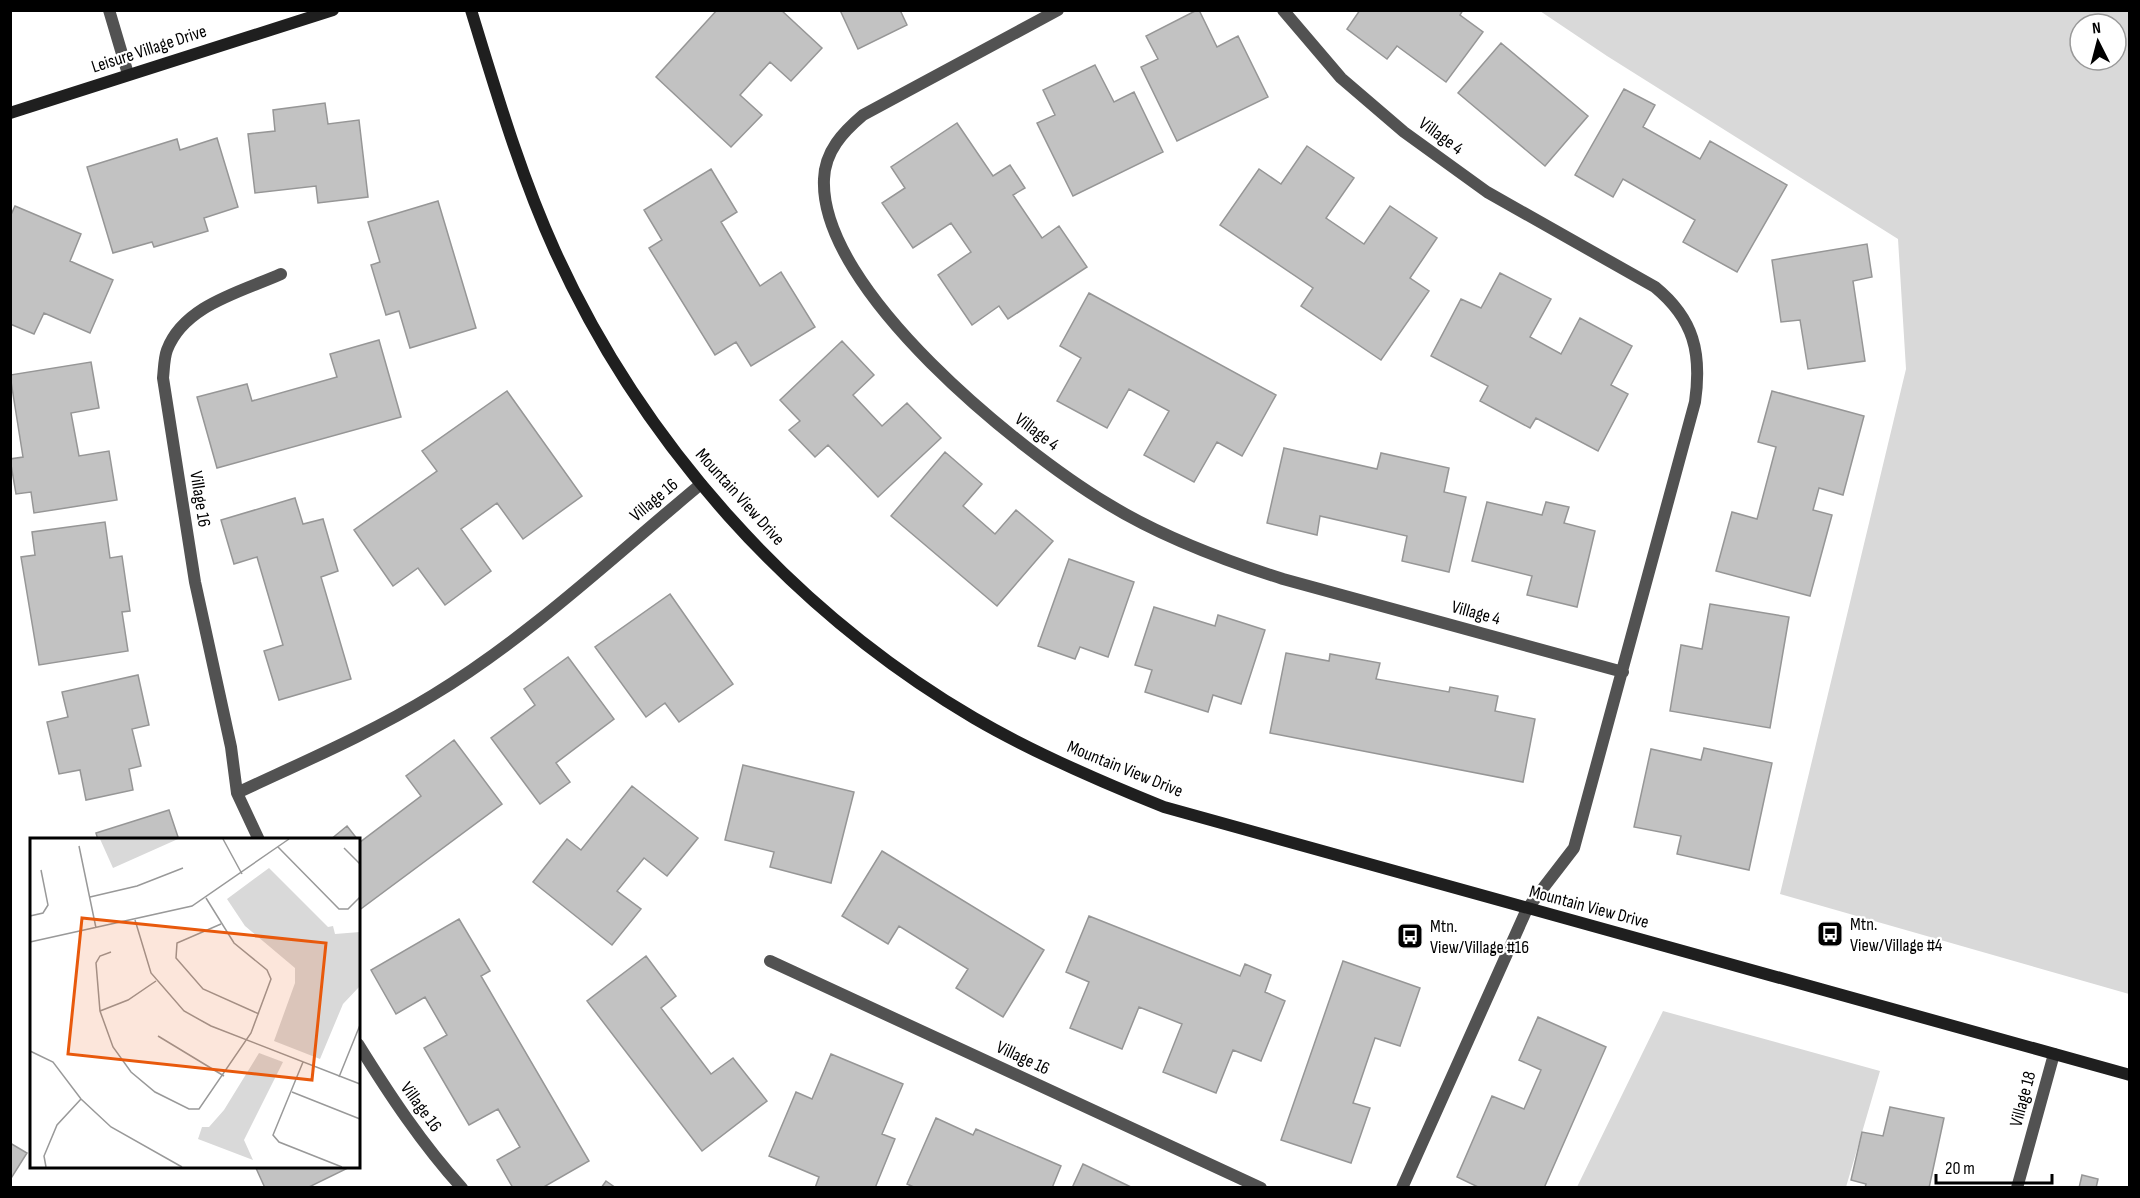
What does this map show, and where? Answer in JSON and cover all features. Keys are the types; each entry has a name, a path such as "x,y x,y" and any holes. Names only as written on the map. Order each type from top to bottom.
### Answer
{"street":[{"path":"109,10 128,74"},
{"name":"Leisure Village Drive","path":"10,113 333,10"},
{"name":"Mountain View Drive","path":"471,10 519,158 554,250 624,379 701,484 762,551 827,611 934,693 1014,740 1111,786 1164,807 2130,1075"},
{"name":"Village 4","path":"1058,10 863,115 845,130 831,152 824,177 826,206 834,233 850,264 902,332 942,375 1002,429 1073,482 1151,526 1241,565 1283,579 1623,672"},
{"name":"Village 4","path":"1283,10 1341,78 1404,132 1487,192 1655,286 1671,300 1685,318 1698,358 1695,402 1574,848 1527,909"},
{"name":"Village 16","path":"258,838 237,793 231,747 195,582 163,378 167,351 177,330 194,313 281,274"},
{"name":"Village 16","path":"237,793 388,720 474,668 514,640 701,484"},
{"path":"1402,1188 1527,909"},
{"name":"Village 16","path":"770,961 1261,1188"},
{"name":"Village 16","path":"360,1047 387,1092 442,1166 462,1188"},
{"name":"Village 18","path":"2017,1188 2054,1054"}],"shaded area":[{"path":"1540,11 2129,11 2129,994 1780,894 1906,369 1898,239 1607,56"},
{"path":"1663,1011 1880,1071 1846,1187 1577,1187"}],"building":[{"path":"717,10 781,10 822,48 791,81 770,62 740,95 762,115 731,147 656,77"},
{"path":"840,10 900,10 907,25 858,49"},
{"path":"1197,10 1217,47 1238,36 1268,97 1177,141 1141,67 1158,59 1146,36"},
{"path":"1360,10 1463,10 1460,15 1483,32 1446,82 1397,46 1387,59 1347,29"},
{"path":"1501,43 1588,116 1545,166 1458,93"},
{"path":"1095,65 1114,102 1134,92 1163,152 1073,196 1037,123 1055,115 1043,90"},
{"path":"1624,89 1655,105 1643,127 1700,159 1710,141 1787,185 1737,272 1683,242 1695,220 1623,179 1613,197 1575,175"},
{"path":"325,103 328,124 359,120 368,197 318,203 316,186 255,193 248,134 275,131 273,110"},
{"path":"957,123 993,176 1010,165 1025,188 1013,195 1042,238 1059,226 1087,267 1008,319 999,306 972,325 938,275 971,252 951,223 913,248 882,203 905,188 891,167"},
{"path":"217,138 238,207 204,218 208,231 154,247 152,242 113,253 87,167 177,139 180,150"},
{"path":"1307,146 1354,178 1326,218 1364,244 1390,206 1437,238 1410,278 1429,291 1381,360 1301,306 1313,288 1220,225 1259,169 1281,184"},
{"path":"711,169 737,212 721,222 760,286 781,272 815,327 751,366 736,342 715,355 649,248 662,240 644,210"},
{"path":"438,201 476,328 410,348 399,311 386,315 371,265 380,262 368,222"},
{"path":"15,206 81,234 70,261 113,280 90,333 44,313 34,334 10,324 10,217"},
{"path":"1867,244 1872,277 1853,281 1865,361 1808,369 1800,320 1781,322 1772,260"},
{"path":"1500,273 1551,299 1530,337 1561,354 1580,318 1632,346 1611,385 1628,394 1598,451 1536,418 1530,428 1480,401 1488,386 1431,356 1461,299 1481,308"},
{"path":"1089,293 1276,395 1242,456 1217,442 1194,482 1144,455 1169,411 1129,389 1107,428 1057,401 1081,358 1060,346"},
{"path":"379,340 401,417 217,468 197,397 247,384 252,401 337,377 330,354"},
{"path":"842,341 874,375 853,395 882,426 907,403 941,438 878,497 828,445 815,457 789,430 800,421 780,400"},
{"path":"91,362 99,408 71,413 79,456 109,451 117,500 34,513 31,492 16,494 10,459 23,457 10,375"},
{"path":"507,391 582,496 523,539 497,503 461,529 491,571 445,605 418,568 393,586 354,530 437,471 422,451"},
{"path":"1772,391 1864,416 1843,495 1819,488 1813,510 1832,515 1810,596 1716,571 1732,512 1757,519 1776,447 1758,442"},
{"path":"1284,448 1377,469 1381,453 1449,468 1444,492 1466,497 1449,572 1402,561 1407,536 1320,516 1317,535 1267,523"},
{"path":"945,452 982,484 963,506 995,534 1016,510 1053,541 997,606 891,516"},
{"path":"295,498 303,524 323,519 338,571 321,577 351,679 279,700 264,651 283,645 257,557 234,564 221,520"},
{"path":"1487,502 1542,515 1546,502 1569,507 1564,523 1595,531 1577,607 1527,595 1532,576 1472,561"},
{"path":"105,522 110,558 122,556 130,611 122,612 128,651 39,665 21,557 35,555 32,532"},
{"path":"1069,559 1134,582 1108,657 1080,647 1075,659 1038,646"},
{"path":"670,594 733,684 679,722 665,703 646,717 595,647"},
{"path":"1710,604 1789,617 1770,728 1670,711 1681,645 1702,649"},
{"path":"1154,607 1215,626 1218,615 1265,630 1241,704 1213,695 1208,712 1145,692 1152,670 1135,665"},
{"path":"1286,653 1329,661 1330,654 1380,663 1376,679 1449,692 1450,687 1498,696 1495,711 1535,719 1523,782 1270,733"},
{"path":"568,657 614,719 556,763 570,782 540,804 491,738 535,705 524,689"},
{"path":"138,675 149,725 132,729 141,766 129,769 133,790 86,800 80,770 59,774 47,722 68,717 62,692"},
{"path":"454,740 502,804 360,910 360,842 421,796 406,776"},
{"path":"1704,748 1772,763 1749,870 1677,854 1681,836 1634,827 1651,749 1701,760"},
{"path":"743,765 854,792 831,883 770,867 774,852 725,840"},
{"path":"632,786 698,838 667,876 644,858 617,891 641,909 612,945 533,882 567,839 581,850"},
{"path":"169,810 178,838 97,838 96,833"},
{"path":"347,826 356,838 332,838"},
{"path":"882,851 1044,950 1003,1017 956,988 968,969 899,926 888,944 842,916"},
{"path":"1089,916 1240,976 1245,964 1271,975 1265,992 1285,1001 1261,1061 1233,1050 1216,1093 1163,1072 1182,1024 1139,1007 1122,1049 1070,1028 1089,982 1066,972"},
{"path":"459,919 490,971 481,976 589,1161 542,1188 513,1188 497,1160 520,1147 498,1109 469,1125 424,1048 447,1035 425,997 396,1014 371,970"},
{"path":"646,956 676,996 661,1008 711,1074 733,1058 767,1101 702,1151 587,1001"},
{"path":"1343,961 1420,988 1400,1046 1375,1038 1353,1103 1370,1108 1351,1163 1281,1140"},
{"path":"1538,1017 1606,1047 1544,1188 1480,1188 1457,1177 1492,1096 1524,1109 1541,1070 1519,1060"},
{"path":"831,1054 903,1084 882,1134 895,1139 875,1188 815,1188 819,1177 769,1156 796,1092 812,1099"},
{"path":"1890,1107 1944,1118 1929,1188 1865,1188 1866,1184 1851,1180 1862,1132 1883,1136"},
{"path":"936,1118 973,1135 976,1129 1061,1166 1052,1188 916,1188 907,1184"},
{"path":"10,1143 27,1153 10,1180"},
{"path":"1083,1164 1133,1188 1072,1188"},
{"path":"256,1168 348,1168 307,1188 265,1188"},
{"path":"2082,1175 2098,1179 2096,1188 2079,1188"},
{"path":"606,1181 616,1188 601,1188"}],"place":[{"name":"Mtn. View/Village #4","path":"1830,934"},
{"name":"Mtn. View/Village #16","path":"1410,936"}]}
